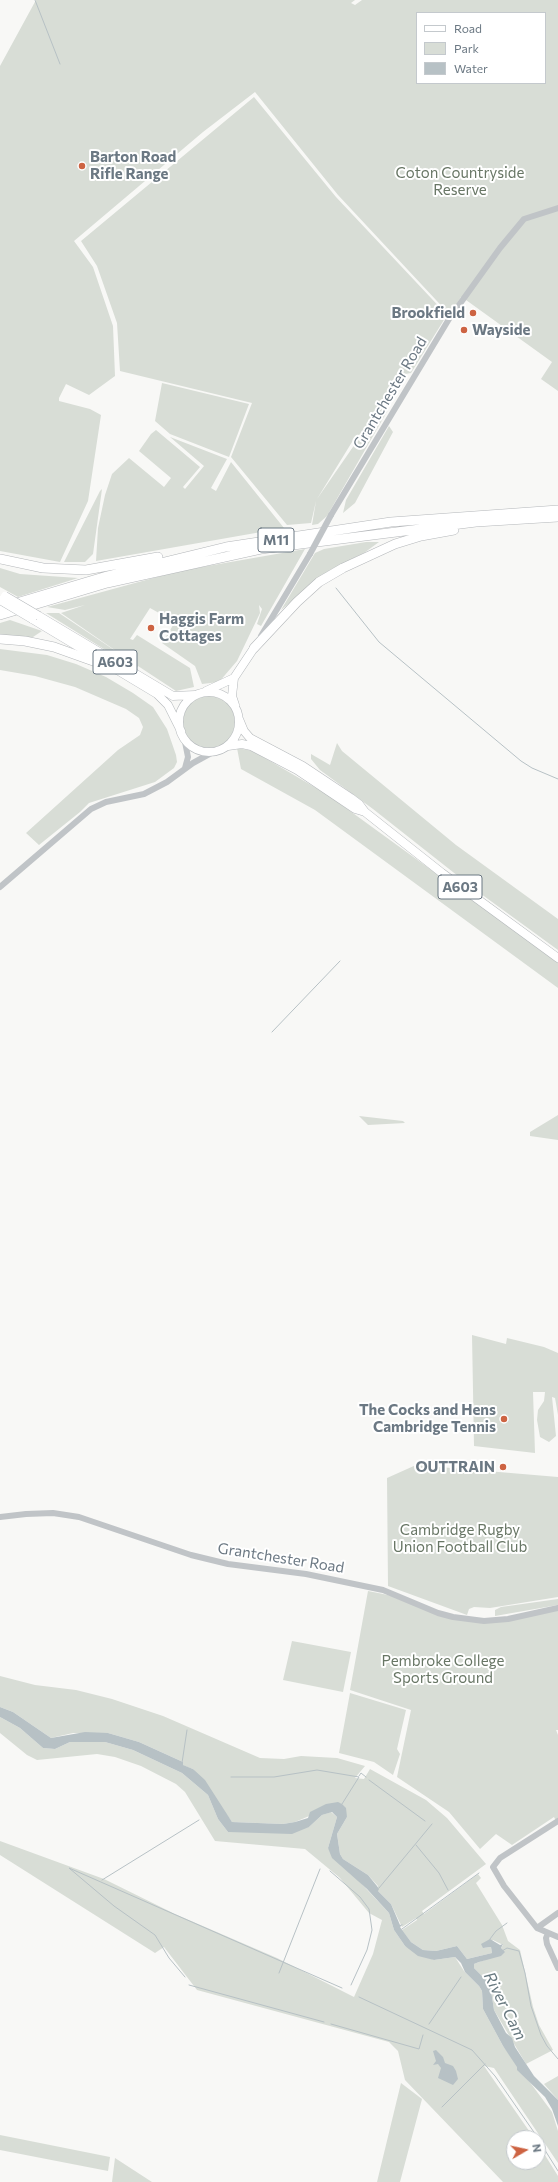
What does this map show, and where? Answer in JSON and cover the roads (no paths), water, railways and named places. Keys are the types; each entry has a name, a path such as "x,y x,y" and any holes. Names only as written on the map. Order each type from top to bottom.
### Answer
{"highway":[{"name":"M11","path":"0,608 107,576 226,547 390,522 558,510"},
{"name":"M11","path":"0,615 108,583 261,549 476,522 558,517"},
{"path":"254,648 297,602 319,582 368,555 421,536 544,518"},
{"path":"0,559 43,568 86,570 206,548 226,547"},
{"path":"0,639 25,641 54,647 110,667"}],"main road":[{"name":"A603","path":"2,596 110,667 161,697 168,705 182,734"},
{"name":"A603","path":"35,617 173,696 195,695"},
{"path":"234,678 205,692 195,695 188,701 182,710 179,723 182,734 197,750 214,752 227,746 237,734 239,720 232,696 234,678 254,648"},
{"path":"205,692 223,695 235,706"},
{"name":"A603","path":"239,720 244,731 250,738 322,778 359,804 365,812 442,873 558,958"},
{"name":"A603","path":"227,746 242,744 251,746 297,770 355,809 365,812"}],"street":[{"name":"Grantchester Road","path":"254,648 310,554 331,515 449,319 500,248 524,219 558,208"},
{"path":"182,734 188,757 184,769"},
{"path":"0,887 91,809 106,802 144,794 168,782 184,769 214,752"},
{"name":"Grantchester Road","path":"0,1517 53,1513 79,1517 191,1555 228,1564 306,1574 383,1590 438,1613 453,1617 484,1621 508,1619 558,1608"},
{"path":"558,1821 500,1858 493,1867 504,1886 537,1928 558,1937"},
{"path":"537,1928 558,1913"},
{"path":"548,1933 546,1938 547,1944 558,1968"}],"water":[{"path":"0,1707 13,1712 51,1738 85,1732 108,1733 139,1742 183,1762 183,1765 193,1769 205,1780 232,1822 283,1824 308,1818 310,1812 326,1804 338,1802 342,1804 346,1808 347,1817 337,1834 340,1854 343,1859 368,1875 377,1886 379,1889 378,1891 391,1904 400,1925 403,1924 400,1927 411,1942 423,1950 436,1951 457,1946 467,1959 492,1953 491,1947 483,1948 481,1944 490,1939 500,1945 503,1944 501,1948 505,1952 501,1956 474,1964 474,1968 490,1984 494,2010 506,2033 512,2038 515,2047 534,2076 558,2100 558,2126 552,2109 545,2097 517,2070 517,2067 503,2046 483,2009 482,1991 465,1972 461,1963 455,1957 434,1960 418,1956 405,1946 394,1930 389,1913 367,1889 332,1858 328,1848 337,1817 332,1812 322,1815 309,1827 292,1834 228,1832 218,1819 208,1795 182,1773 133,1750 105,1742 70,1742 55,1749 43,1748 20,1728 0,1717"},
{"path":"436,2050 443,2057 445,2063 453,2066 456,2071 458,2079 453,2085 438,2078 441,2068 438,2064 433,2065 436,2061 433,2051"}],"waterway":[{"path":"35,0 60,64"},
{"path":"336,588 379,642 521,761 532,768 558,779"},
{"path":"272,1032 340,961"},
{"path":"182,1763 187,1730"},
{"path":"231,1777 274,1777 317,1770 359,1777 342,1804"},
{"path":"359,1776 361,1773 366,1777"},
{"path":"369,1780 425,1821"},
{"path":"102,1880 199,1820"},
{"path":"379,1888 432,1824"},
{"path":"416,1845 439,1873 448,1890"},
{"path":"185,1977 169,1958 155,1935 114,1906 69,1868 342,1988"},
{"path":"279,1973 320,1869"},
{"path":"330,1871 360,1897 369,1909 372,1930 367,1950 351,1985"},
{"path":"402,1929 479,1873"},
{"path":"490,1939 496,1931 507,1923"},
{"path":"502,1951 507,1948 519,1951 531,2006 541,2035 547,2046 558,2059"},
{"path":"429,2024 461,1977"},
{"path":"189,1985 324,2022"},
{"path":"359,1997 472,2050 495,2076 532,2130"},
{"path":"331,2024 419,2049 423,2035"},
{"path":"442,2107 485,2064"},
{"path":"546,2152 558,2171"}],"place":[{"name":"Barton Road Rifle Range","path":"82,166"},
{"name":"Brookfield","path":"473,313"},
{"name":"Wayside","path":"464,330"},
{"name":"Haggis Farm Cottages","path":"151,628"},
{"name":"The Cocks and Hens Cambridge Tennis","path":"504,1419"},
{"name":"OUTTRAIN","path":"503,1467"}],"park label":[{"name":"Coton Countryside Reserve","path":"460,182"},
{"name":"Cambridge Rugby Union Football Club","path":"460,1538"},
{"name":"Pembroke College Sports Ground","path":"443,1670"}],"water label":[{"name":"River Cam","path":"505,2006"}]}
